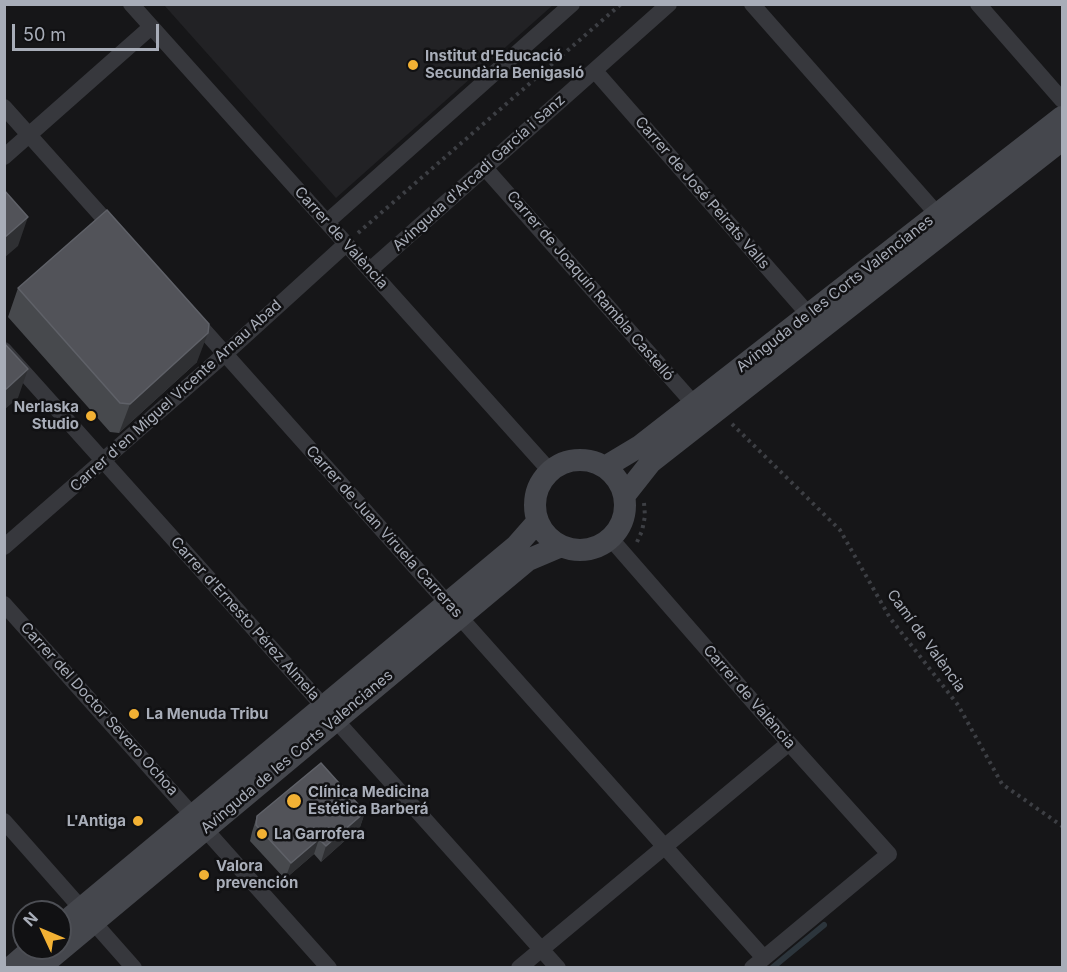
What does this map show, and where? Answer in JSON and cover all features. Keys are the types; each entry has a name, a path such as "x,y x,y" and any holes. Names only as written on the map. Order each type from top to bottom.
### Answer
{"street":[{"name":"Carrer de València","path":"131,4 550,471"},
{"path":"327,222 572,4"},
{"name":"Avinguda d'Arcadi García i Sanz","path":"370,270 669,4"},
{"path":"752,4 938,215"},
{"path":"978,4 1062,100"},
{"path":"4,156 151,27"},
{"name":"Carrer de José Peirats Valls","path":"595,71 809,315"},
{"path":"4,107 127,244"},
{"name":"Avinguda de les Corts Valencianes","path":"605,467 640,447 1062,117"},
{"name":"Avinguda de les Corts Valencianes","path":"634,499 651,462 1062,140"},
{"name":"Carrer de Joaquín Rambla Castelló","path":"485,168 694,404"},
{"name":"Carrer d'en Miguel Vicente Arnau Abad","path":"4,547 225,354 346,244"},
{"name":"Carrer de Juan Viruela Carreras","path":"179,303 664,847 758,963"},
{"name":"Carrer d'Ernesto Pérez Almela","path":"4,350 558,968"},
{"path":"577,460 597,463 605,467 634,499 626,505 622,524 611,539 587,550 569,549 551,540 538,521 535,503 539,486 550,471 577,460"},
{"name":"Avinguda de les Corts Valencianes","path":"39,968 87,915 453,610 538,521"},
{"name":"Carrer de València","path":"611,539 889,854 758,963"},
{"name":"Avinguda de les Corts Valencianes","path":"453,610 528,560 561,546"},
{"name":"Carrer del Doctor Severo Ochoa","path":"4,604 329,968"},
{"path":"519,968 789,743"},
{"path":"4,821 134,968"},
{"name":"Avinguda de les Corts Valencianes","path":"72,921 87,915"}],"path":[{"path":"346,244 621,4"},
{"name":"Camí de València","path":"732,424 840,530 890,618 958,705 1002,784 1062,826"},
{"path":"634,499 645,516 636,546"}],"shaded area":[{"name":"Institut d'Educació Secundària Benigasló","path":"164,5 553,5 336,198"}],"building":[{"path":"4,190 28,217 4,238"},
{"path":"107,210 209,324 208,333 130,404 120,403 18,288"},
{"path":"4,343 28,369 4,391"},
{"path":"321,763 365,812 326,846 319,839 291,863 256,825 257,816"}],"waterway":[{"path":"772,968 824,925"}],"place":[{"name":"Institut d'Educació Secundària Benigasló","path":"413,65"},
{"name":"Nerlaska Studio","path":"91,416"},
{"name":"La Menuda Tribu","path":"134,714"},
{"name":"Clínica Medicina Estética Barberá","path":"294,801"},
{"name":"L'Antiga","path":"138,821"},
{"name":"La Garrofera","path":"262,834"},
{"name":"Valora prevención","path":"204,875"}]}
